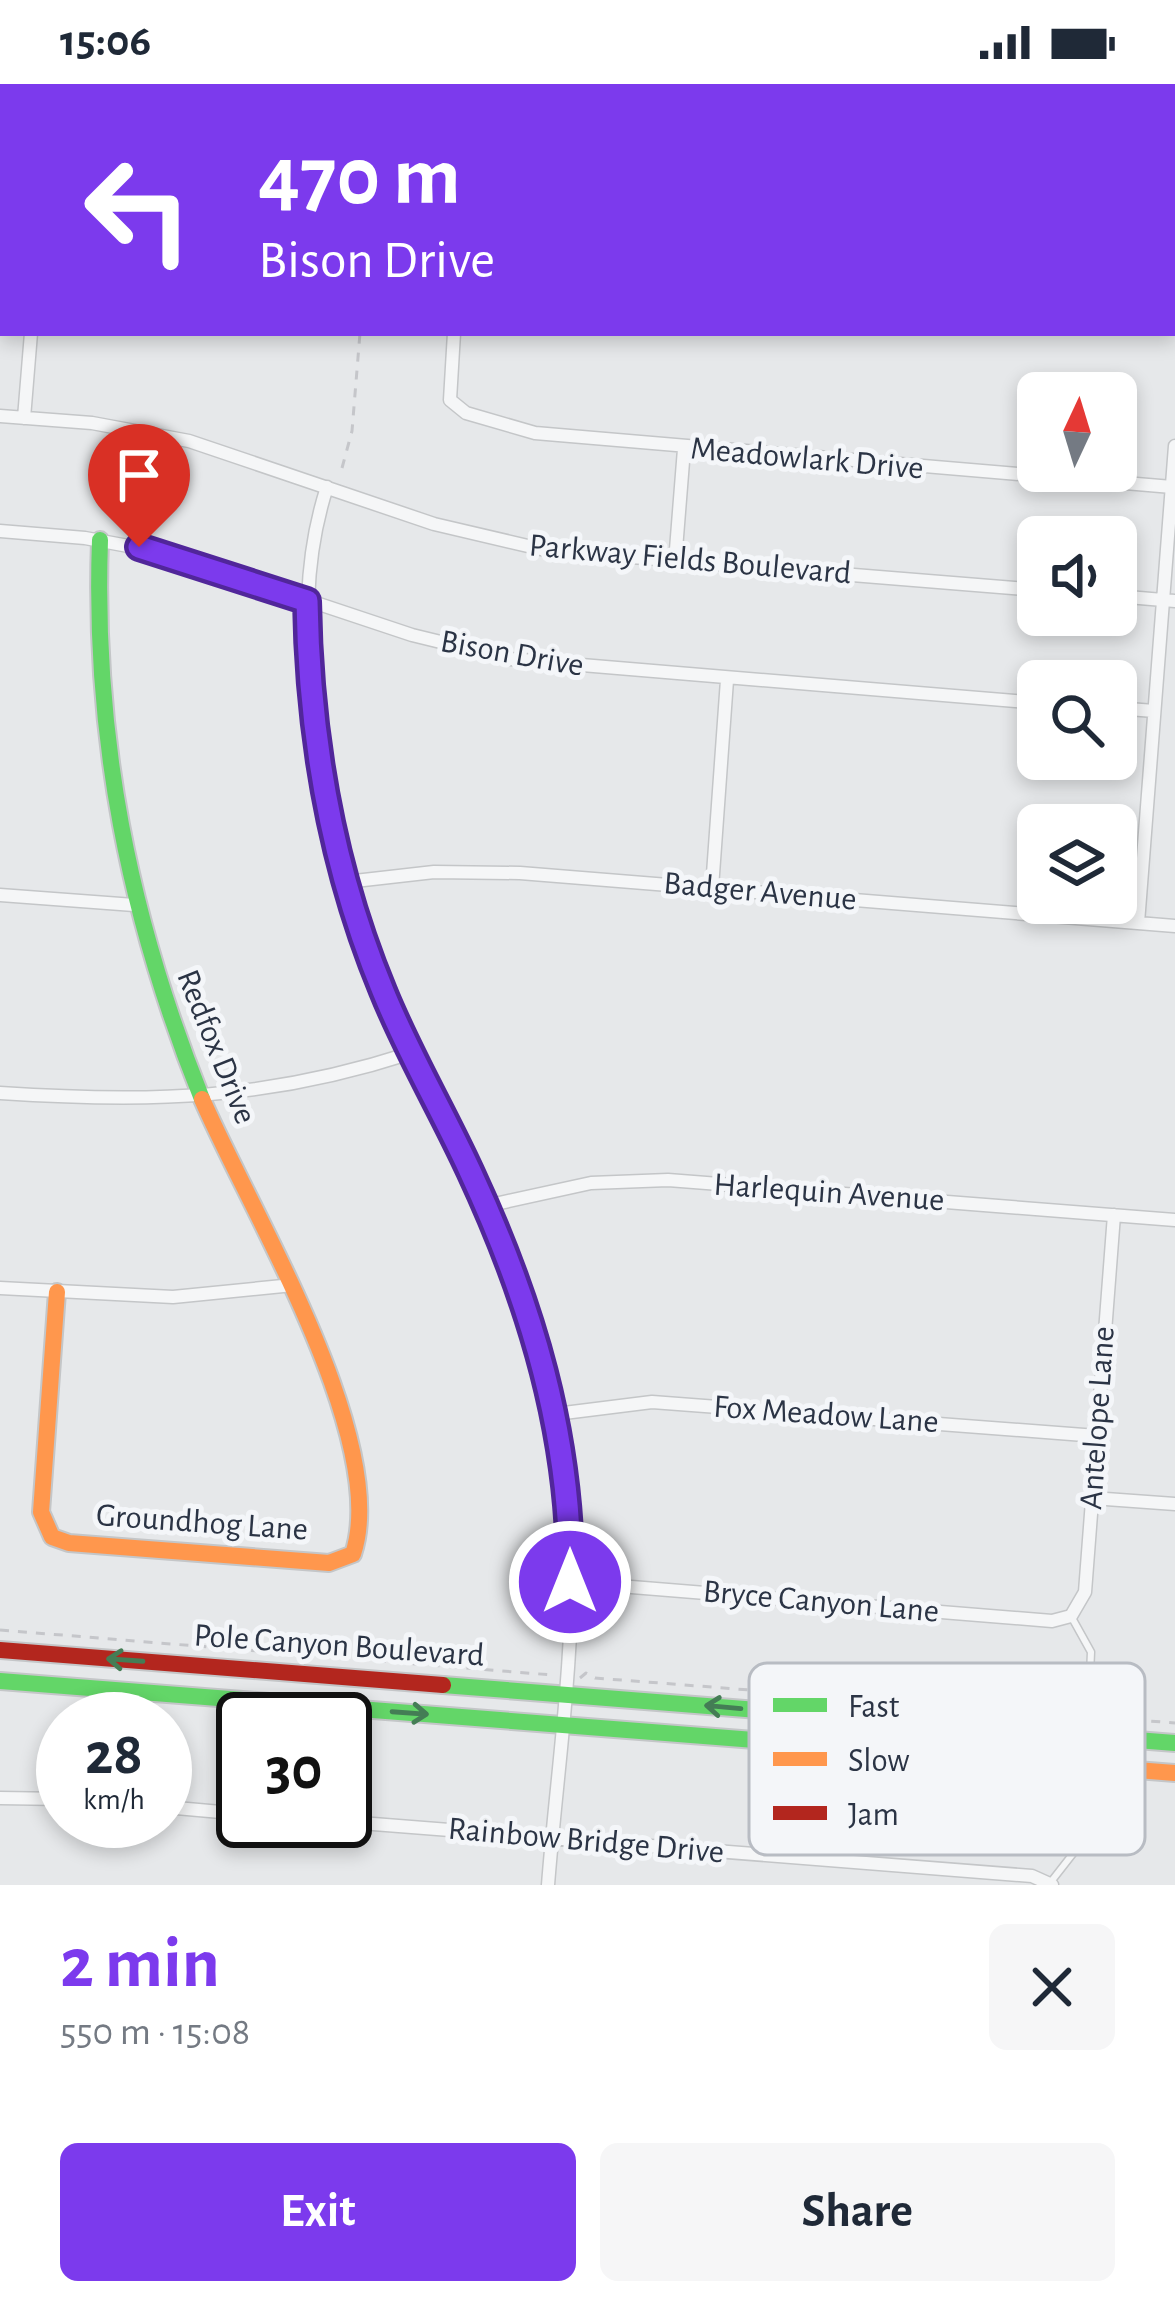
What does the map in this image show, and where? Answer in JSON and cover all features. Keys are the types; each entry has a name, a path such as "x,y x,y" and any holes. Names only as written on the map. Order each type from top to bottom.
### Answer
{"street":[{"path":"24,418 31,336"},
{"name":"Meadowlark Drive","path":"454,336 450,400 466,413 535,433 1172,488"},
{"name":"Parkway Fields Boulevard","path":"0,416 160,434 504,542 675,562 1017,588"},
{"path":"1138,923 1154,711 1169,600 1175,446"},
{"path":"675,562 684,449"},
{"path":"327,487 312,542 307,601 320,757 346,882 381,988 486,1206 530,1322 556,1414 567,1482 570,1582 548,1885"},
{"name":"Bison Drive","path":"0,531 100,540 193,561 307,601 510,659 1017,701"},
{"name":"Redfox Drive","path":"100,540 97,629 104,718 134,905 201,1099 293,1285 347,1443 360,1535 353,1554"},
{"path":"1137,598 1169,600"},
{"path":"712,888 728,680"},
{"path":"1137,710 1154,711"},
{"name":"Badger Avenue","path":"346,882 464,871 1175,926"},
{"path":"0,895 134,905"},
{"path":"0,1093 107,1100 201,1099 306,1084 411,1053"},
{"name":"Harlequin Avenue","path":"486,1206 578,1185 668,1180 1175,1220"},
{"name":"Antelope Lane","path":"1071,1616 1084,1598 1114,1215"},
{"path":"0,1288 173,1298 293,1285"},
{"name":"Groundhog Lane","path":"57,1292 41,1512 47,1533 63,1542 328,1563 353,1554"},
{"name":"Fox Meadow Lane","path":"556,1414 652,1402 1096,1436"},
{"path":"1092,1498 1175,1504"},
{"name":"Bryce Canyon Lane","path":"570,1582 1052,1621 1071,1616"},
{"name":"Pole Canyon Boulevard","path":"0,1650 749,1709"},
{"name":"Pole Canyon Boulevard","path":"0,1682 749,1740"},
{"name":"Pole Canyon Boulevard","path":"1145,1741 1175,1743"},
{"name":"Pole Canyon Boulevard","path":"1145,1771 1175,1773"},
{"path":"0,1798 36,1799"},
{"name":"Rainbow Bridge Drive","path":"372,1824 749,1854"},
{"name":"Rainbow Bridge Drive","path":"766,1855 1032,1876 1051,1884"}],"lane":[{"path":"1071,1616 1091,1652 1090,1663"},
{"path":"1051,1884 1072,1855"}],"path":[{"path":"342,467 352,431 360,336"},
{"path":"0,1630 542,1671"},
{"path":"586,1672 595,1678 749,1690"},
{"path":"1145,1721 1175,1723"}],"traffic: fast":[{"path":"100,540 103,684 121,825 154,962 202,1099"},
{"path":"0,1681 749,1740"},
{"path":"443,1685 749,1709"},
{"path":"1145,1741 1175,1743"}],"traffic: slow":[{"path":"57,1292 41,1512 52,1537 69,1543 329,1563 353,1554 359,1506 352,1450 334,1388 280,1260 202,1099"},
{"path":"1145,1771 1175,1773"}],"traffic: jam":[{"path":"0,1650 443,1685"}],"route":[{"path":"139,547 307,601 318,743 346,882 381,988 469,1168 535,1338 562,1446 570,1518 570,1582"}]}
